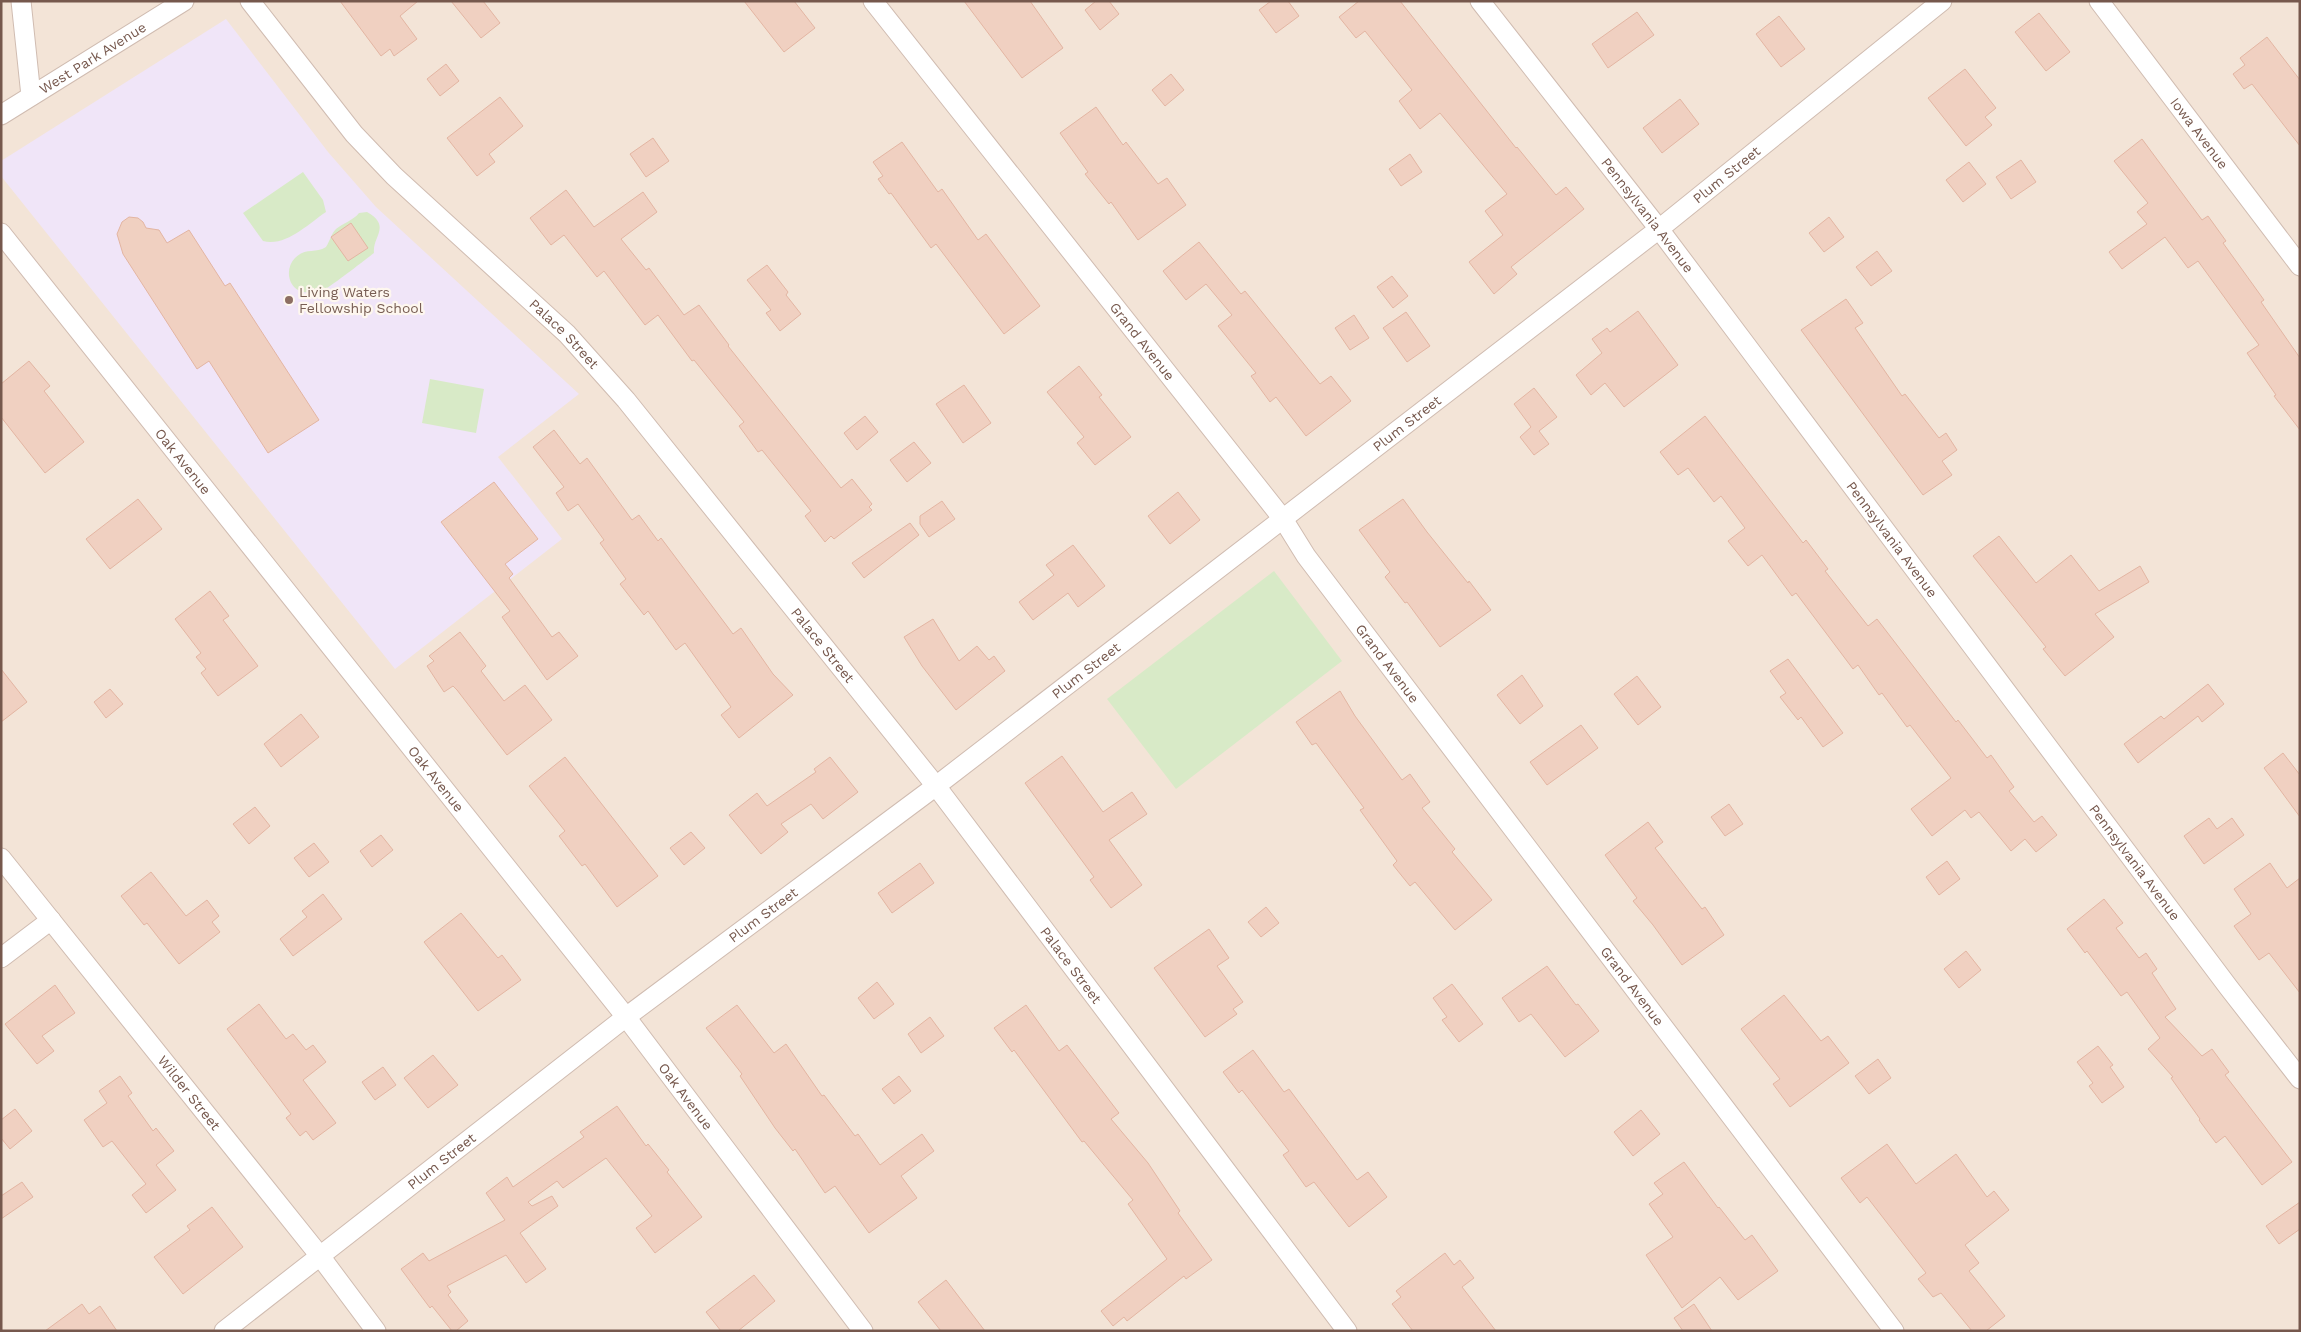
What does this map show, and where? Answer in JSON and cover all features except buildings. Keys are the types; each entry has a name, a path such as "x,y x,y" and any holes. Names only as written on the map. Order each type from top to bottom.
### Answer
{"street":[{"path":"21,1 31,96"},
{"name":"West Park Avenue","path":"1,115 184,1"},
{"name":"Palace Street","path":"250,1 354,134 394,176 566,334 626,400 936,786 1347,1331"},
{"name":"Grand Avenue","path":"873,1 1283,519 1306,556 1894,1331"},
{"name":"Pennsylvania Avenue","path":"1480,1 1659,229 2217,972 2300,1079"},
{"name":"Plum Street","path":"224,1331 626,1017 936,786 1659,229 1942,1"},
{"name":"Iowa Avenue","path":"2099,1 2300,266"},
{"name":"Oak Avenue","path":"1,233 626,1017 863,1331"},
{"name":"Wilder Street","path":"1,858 320,1256 376,1331"},
{"path":"1,958 51,920"}],"shaded area":[{"path":"1,1 2300,1 2300,1331 1,1331"},
{"name":"Living Waters Fellowship School","path":"226,19 328,152 376,207 579,394 498,457 562,539 395,669 1,176 1,161"}],"green space":[{"path":"303,172 323,200 326,212 288,238 272,242 263,241 243,213"},
{"path":"367,212 374,217 380,227 374,253 321,291 303,292 298,290 289,277 290,267 295,258 303,253 326,247 336,229 359,213"},
{"path":"430,379 484,389 476,433 422,423"},
{"path":"1274,571 1342,661 1176,789 1107,699"}],"place":[{"name":"Living Waters Fellowship School","path":"289,300"}]}
